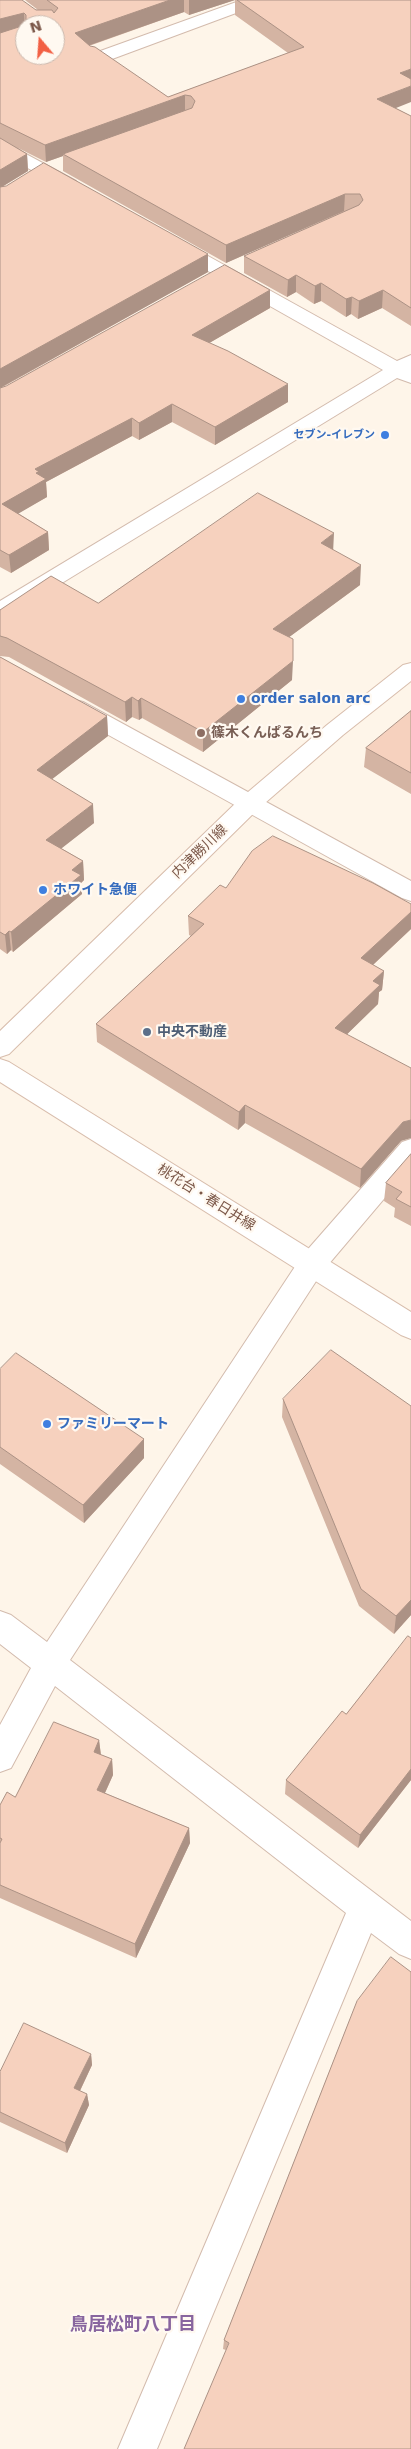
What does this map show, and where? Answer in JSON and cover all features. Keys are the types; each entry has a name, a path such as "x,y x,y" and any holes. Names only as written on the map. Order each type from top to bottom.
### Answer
{"street":[{"path":"98,58 257,0"},
{"path":"0,145 37,175 87,195"},
{"path":"37,175 62,164"},
{"path":"156,234 224,273 406,369"},
{"path":"207,283 242,265"},
{"path":"0,611 406,369"},
{"name":"内津勝川線","path":"0,1047 250,804 335,730 411,670"},
{"path":"59,698 411,892"},
{"name":"桃花台・春日井線","path":"0,1070 312,1264 411,1328"},
{"path":"0,1757 51,1663 312,1264 411,1148"},
{"path":"0,1625 411,1942"},
{"path":"137,2449 365,1907"}],"building":[{"path":"0,0 22,0 36,10 52,10 54,13 58,8 47,0 170,0 75,33 90,46 95,47 168,97 304,47 237,0 411,0 411,69 400,73 411,79 411,86 377,99 411,116 411,308 383,290 359,301 352,297 346,299 321,283 315,286 296,275 288,280 244,256 359,205 363,200 360,194 345,194 226,245 63,154 192,108 195,101 191,96 185,95 45,145 0,123 0,33 15,28 15,65 65,65 65,15 26,15 24,13 0,19"},
{"path":"0,138 27,154 0,170"},
{"path":"44,163 208,254 0,369 0,187 6,186"},
{"path":"225,265 270,290 192,335 228,351 288,384 215,427 172,404 139,423 132,418 35,469 39,472 36,473 46,479 2,504 48,532 9,555 0,550 0,388"},
{"path":"258,493 334,533 321,543 361,565 273,629 293,639 293,661 203,732 141,698 138,701 132,697 125,702 0,636 0,610 51,576 98,603"},
{"path":"0,657 107,716 37,770 93,804 46,840 83,861 72,870 81,875 5,935 0,932"},
{"path":"411,711 411,773 366,748"},
{"path":"273,836 373,883 411,904 411,912 361,958 384,971 373,981 380,985 335,1028 411,1068 411,1120 403,1122 361,1169 245,1105 239,1112 96,1024 204,924 188,916 220,885 226,888 252,851"},
{"path":"411,1154 411,1207 396,1199 402,1192 386,1183"},
{"path":"331,1350 411,1406 411,1600 396,1616 361,1589 283,1399"},
{"name":"ファミリーマート","path":"16,1353 144,1439 83,1505 0,1447 0,1369"},
{"path":"408,1636 411,1638 411,1769 360,1835 286,1780 342,1711 346,1714"},
{"path":"54,1722 99,1740 94,1752 112,1759 97,1790 189,1828 135,1944 0,1885 0,1843 2,1839 0,1838 0,1805 7,1792 15,1797"},
{"path":"391,1957 411,1972 411,2449 184,2449 229,2343 224,2340 357,2001"},
{"path":"24,2023 91,2054 74,2088 87,2094 65,2143 0,2112 0,2072"}],"place":[{"name":"セブン-イレブン","path":"385,435"},
{"name":"order salon arc","path":"241,699"},
{"name":"篠木くんぱるんち","path":"201,733"},
{"name":"ホワイト急便","path":"43,890"},
{"name":"中央不動産","path":"147,1032"},
{"name":"ファミリーマート","path":"47,1424"}],"district":[{"name":"鳥居松町八丁目","path":"133,2325"}]}
